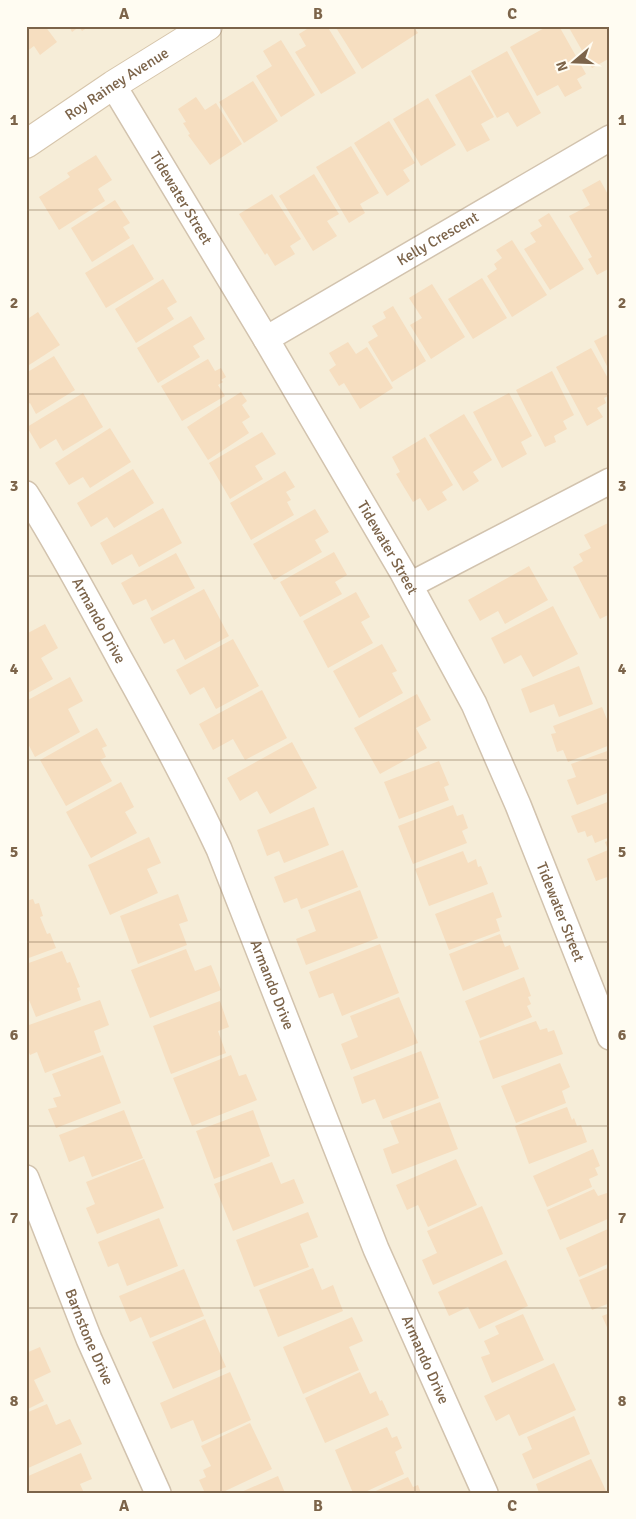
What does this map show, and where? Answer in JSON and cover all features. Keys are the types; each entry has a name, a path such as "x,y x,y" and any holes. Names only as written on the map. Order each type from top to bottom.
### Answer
{"street":[{"name":"Roy Rainey Avenue","path":"26,144 113,85 208,26"},
{"name":"Tidewater Street","path":"113,85 266,339 410,585 474,704 514,795 610,1037"},
{"name":"Kelly Crescent","path":"266,339 610,138"},
{"path":"410,585 610,481"},
{"name":"Armando Drive","path":"26,494 58,545 176,761 215,840 376,1249 485,1493"},
{"name":"Barnstone Drive","path":"26,1178 89,1338 158,1493"}],"shaded area":[{"path":"26,26 610,26 610,1493 26,1493"}],"building":[{"path":"26,26 45,26 57,42 40,55 34,46 26,52"},
{"path":"69,26 90,26 82,31 79,27 72,32"},
{"path":"305,26 327,26 356,73 321,94 295,52 306,46 299,34 307,29"},
{"path":"335,26 413,26 418,33 362,69"},
{"path":"548,26 559,26 586,74 577,79 582,88 565,97 558,85 537,96 510,47"},
{"path":"568,26 610,26 610,58 592,68"},
{"path":"281,40 315,95 281,117 256,76 272,66 263,51"},
{"path":"507,51 541,113 517,127 508,112 497,118 471,71"},
{"path":"470,75 494,117 481,124 490,140 467,152 435,95"},
{"path":"253,81 278,121 244,143 219,102"},
{"path":"196,97 205,110 216,103 242,144 210,165 188,135 190,134 183,123 186,122 178,109"},
{"path":"428,98 456,145 421,166 393,119"},
{"path":"389,121 415,163 403,170 410,181 387,196 354,143"},
{"path":"351,146 379,193 360,204 365,213 349,223 316,167"},
{"path":"96,155 112,180 98,189 105,201 59,230 39,197 70,177 67,173"},
{"path":"314,174 339,214 327,221 337,236 313,251 279,196"},
{"path":"600,180 610,198 610,268 597,275 588,259 592,257 569,216 590,205 582,190"},
{"path":"272,194 301,239 290,246 295,254 275,266 267,253 265,255 239,214"},
{"path":"115,200 130,223 123,227 130,238 92,262 71,228"},
{"path":"549,213 584,269 550,290 524,249 536,242 530,233 542,226 538,220"},
{"path":"512,240 547,295 512,317 487,276 497,269 494,264 502,258 496,250"},
{"path":"133,244 154,279 106,308 85,273"},
{"path":"482,278 507,318 473,339 448,299"},
{"path":"163,279 177,302 167,308 174,319 136,343 115,309"},
{"path":"432,284 465,337 431,359 410,325 422,318 409,298"},
{"path":"393,306 426,361 392,382 368,342 378,336 372,326 386,318 383,312"},
{"path":"38,312 60,345 26,367 26,320"},
{"path":"191,316 205,339 193,346 200,357 158,383 137,348"},
{"path":"610,333 610,372 594,341"},
{"path":"348,342 356,354 367,347 393,388 360,409 344,383 339,386 329,370 336,365 329,353"},
{"path":"591,348 610,382 610,395 604,398 606,403 597,408 603,417 587,426 556,367"},
{"path":"54,356 75,390 36,414 30,403 26,405 26,373"},
{"path":"208,359 215,371 221,368 226,377 218,385 225,396 182,421 161,386"},
{"path":"552,371 574,415 563,421 567,429 554,436 556,442 545,447 516,390"},
{"path":"241,392 247,401 242,405 250,417 242,422 249,433 208,460 187,427"},
{"path":"83,393 103,427 63,451 56,439 40,449 27,427"},
{"path":"509,393 532,436 521,442 527,454 502,468 473,412"},
{"path":"464,414 492,460 473,472 479,481 463,491 429,435"},
{"path":"110,428 131,462 90,488 83,477 69,485 55,463"},
{"path":"262,432 276,454 255,466 263,479 230,499 209,463"},
{"path":"425,437 453,485 442,492 447,500 428,511 420,498 413,502 396,474 400,472 392,457"},
{"path":"133,469 154,503 114,528 107,517 91,527 77,503"},
{"path":"285,471 295,487 286,492 291,500 287,502 294,515 251,540 230,503"},
{"path":"163,508 182,543 139,567 132,554 112,565 100,543"},
{"path":"315,509 329,532 315,540 322,552 274,580 253,544"},
{"path":"608,523 610,527 610,614 600,619 573,567 583,561 579,554 591,548 584,535"},
{"path":"334,552 347,575 335,582 342,594 300,617 280,582"},
{"path":"176,553 195,588 152,611 146,599 133,605 121,583"},
{"path":"529,566 548,600 505,624 498,611 480,621 468,600"},
{"path":"204,589 229,636 185,660 174,639 164,644 150,618"},
{"path":"356,592 370,617 361,622 373,643 328,668 303,621"},
{"path":"553,606 578,654 533,677 521,655 504,664 491,638"},
{"path":"45,624 58,648 41,658 53,679 26,694 26,634"},
{"path":"233,639 259,686 216,709 204,687 190,695 176,670"},
{"path":"382,644 397,671 392,673 403,693 359,718 333,671"},
{"path":"579,666 593,704 559,717 554,704 530,713 521,689"},
{"path":"70,677 83,701 68,709 80,732 35,757 26,740 26,701"},
{"path":"262,690 287,738 245,760 233,739 213,750 199,724"},
{"path":"417,694 431,720 416,728 427,748 380,774 354,728"},
{"path":"602,707 610,727 610,745 568,762 563,750 557,752 551,734 556,733 553,726"},
{"path":"97,728 107,746 102,748 106,757 100,760 112,781 66,806 40,760"},
{"path":"292,742 317,788 270,814 257,791 240,801 227,778"},
{"path":"610,750 610,792 577,805 567,780 576,777 571,764"},
{"path":"439,761 449,785 444,787 449,800 399,819 384,782"},
{"path":"121,782 134,807 125,812 137,833 91,858 66,812"},
{"path":"610,801 610,837 595,843 592,835 587,837 585,831 578,833 571,816"},
{"path":"453,805 457,816 463,814 468,828 462,831 467,843 413,864 398,826"},
{"path":"314,807 329,845 284,863 279,851 267,856 257,830"},
{"path":"149,837 161,863 147,869 158,893 110,915 88,865"},
{"path":"610,840 610,876 596,881 587,859 608,850 605,842"},
{"path":"343,850 358,887 301,909 297,898 284,903 274,877"},
{"path":"463,851 468,863 476,859 478,867 481,866 488,884 429,906 415,869"},
{"path":"360,890 378,938 306,965 296,939 316,931 308,910"},
{"path":"493,892 502,917 496,919 500,931 449,950 435,914"},
{"path":"178,894 188,921 179,924 187,945 138,964 120,916"},
{"path":"33,899 35,904 39,903 43,916 40,917 47,934 50,933 56,948 26,959 26,901"},
{"path":"500,934 505,947 510,945 519,969 463,991 449,954"},
{"path":"380,944 399,993 342,1016 333,993 319,998 309,972"},
{"path":"186,949 195,971 211,965 221,990 150,1018 131,970"},
{"path":"62,951 67,963 70,962 80,987 77,988 81,1000 36,1017 26,995 26,964"},
{"path":"524,977 531,996 528,997 531,1004 527,1006 532,1017 480,1038 465,1001"},
{"path":"399,997 418,1043 351,1070 341,1044 358,1037 350,1016"},
{"path":"100,1000 109,1025 94,1031 101,1052 45,1073 37,1052 30,1055 26,1045 26,1026"},
{"path":"220,1001 229,1027 218,1031 226,1053 171,1074 153,1026"},
{"path":"536,1021 540,1030 547,1028 548,1032 554,1030 563,1054 493,1079 479,1041"},
{"path":"421,1051 439,1098 383,1119 375,1099 362,1104 353,1077"},
{"path":"103,1055 121,1103 56,1128 48,1109 57,1107 53,1098 61,1096 52,1074"},
{"path":"231,1055 239,1076 246,1074 257,1100 192,1126 173,1078"},
{"path":"560,1063 570,1087 562,1091 566,1103 516,1123 501,1086"},
{"path":"440,1102 458,1149 392,1174 383,1149 399,1143 390,1121"},
{"path":"567,1107 572,1120 574,1118 577,1126 581,1125 587,1142 529,1164 515,1126"},
{"path":"124,1110 143,1158 92,1177 84,1156 69,1162 59,1135"},
{"path":"253,1110 270,1156 214,1179 196,1131"},
{"path":"593,1149 600,1166 595,1168 598,1175 589,1179 592,1187 547,1207 533,1176"},
{"path":"144,1159 164,1208 97,1234 86,1208 95,1204 86,1182"},
{"path":"456,1159 477,1205 428,1227 418,1205 407,1210 396,1185"},
{"path":"272,1162 281,1184 294,1179 304,1203 233,1231 214,1184"},
{"path":"594,1189 598,1196 607,1193 610,1199 610,1218 560,1240 547,1210"},
{"path":"482,1206 503,1254 433,1285 422,1260 437,1253 427,1231"},
{"path":"308,1212 318,1237 300,1244 309,1267 254,1287 236,1240"},
{"path":"159,1218 178,1266 127,1286 118,1263 108,1267 98,1242"},
{"path":"610,1228 610,1263 579,1277 566,1248"},
{"path":"506,1260 528,1306 479,1329 468,1307 449,1316 438,1292"},
{"path":"610,1267 610,1303 592,1310 579,1280"},
{"path":"313,1268 322,1290 333,1285 343,1311 278,1337 259,1290"},
{"path":"184,1269 204,1316 150,1338 141,1317 130,1322 119,1296"},
{"path":"610,1313 610,1334 602,1316"},
{"path":"523,1314 544,1360 492,1383 481,1357 490,1354 484,1341 499,1334 495,1326"},
{"path":"352,1317 363,1341 349,1347 359,1370 303,1394 283,1347"},
{"path":"205,1319 226,1367 173,1389 152,1342"},
{"path":"40,1347 51,1372 34,1380 44,1401 26,1410 26,1353"},
{"path":"554,1363 576,1410 519,1436 509,1414 496,1421 484,1396"},
{"path":"230,1372 251,1420 202,1442 193,1420 171,1429 160,1403"},
{"path":"360,1372 370,1394 376,1391 389,1415 325,1443 305,1398"},
{"path":"47,1404 56,1425 70,1419 82,1444 26,1469 26,1413"},
{"path":"574,1416 590,1454 533,1479 522,1454 532,1449 527,1437"},
{"path":"250,1423 272,1469 221,1493 205,1493 199,1480 206,1477 203,1470 211,1466 201,1446"},
{"path":"387,1427 392,1438 397,1436 402,1448 395,1452 404,1474 363,1493 353,1493 335,1450"},
{"path":"81,1453 92,1479 80,1484 84,1493 26,1493 26,1477"},
{"path":"591,1459 607,1493 539,1493 536,1484"},
{"path":"278,1476 285,1493 239,1493"},
{"path":"408,1477 413,1487 418,1485 421,1493 371,1493"}]}
